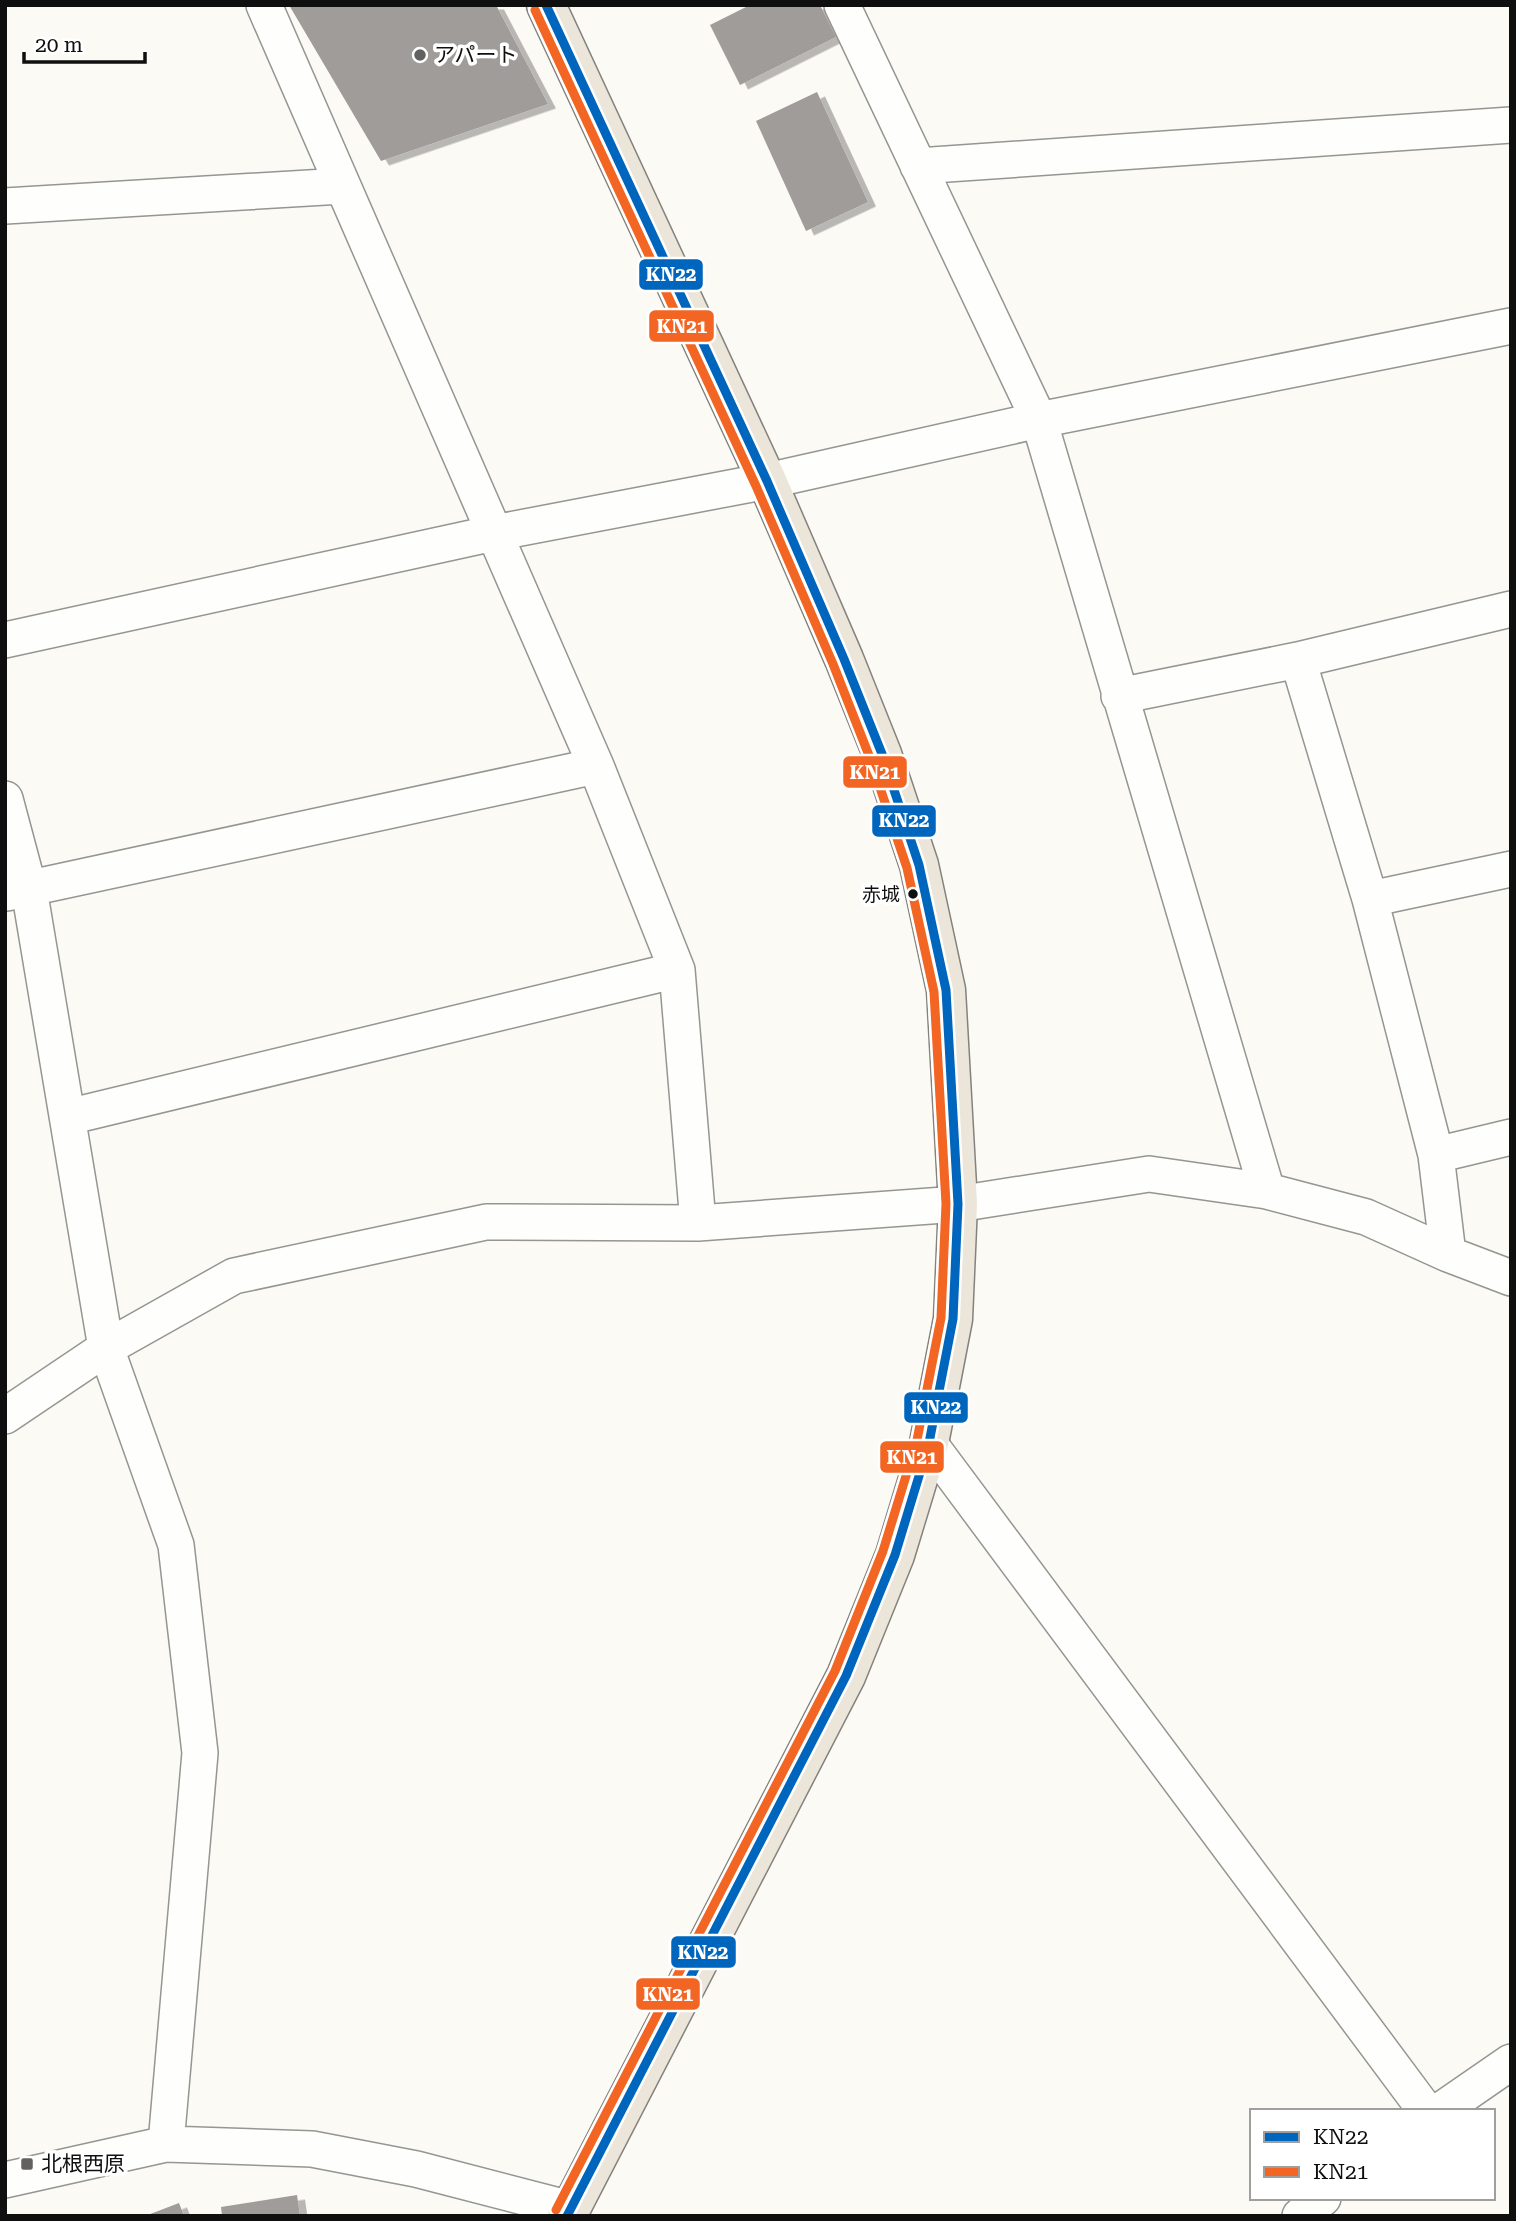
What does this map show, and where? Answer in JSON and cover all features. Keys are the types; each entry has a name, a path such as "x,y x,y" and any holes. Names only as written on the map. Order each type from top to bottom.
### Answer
{"main road":[{"path":"546,5 767,481 882,754 919,865 946,990 958,1204 953,1319 929,1443 895,1555 846,1676 568,2213"}],"street":[{"path":"264,5 596,766 677,970 698,1223"},
{"path":"842,5 1039,420 1267,1191"},
{"path":"918,166 1511,125"},
{"path":"5,206 342,186"},
{"path":"5,640 494,533 767,481 1039,420 1511,326"},
{"path":"1119,696 1298,660 1511,609"},
{"path":"1298,660 1370,899 1436,1155 1448,1254"},
{"path":"17,891 596,766"},
{"path":"5,799 17,891 68,1117 106,1348 176,1545 200,1754 166,2144"},
{"path":"1370,899 1511,869"},
{"path":"68,1117 677,970"},
{"path":"1436,1155 1511,1137"},
{"path":"5,1416 106,1348 234,1276 486,1222 698,1223 958,1204 1149,1174 1267,1191 1366,1217 1448,1254 1511,1278"},
{"path":"929,1443 1425,2109"},
{"path":"1443,2109 1511,2062"},
{"path":"5,2180 166,2144 312,2149 416,2169 568,2213"},
{"path":"1300,2216 1320,2200"}],"building":[{"name":"アパート","path":"289,5 496,5 548,104 381,161"},
{"path":"750,5 820,5 836,37 740,85 710,25"},
{"path":"817,92 868,202 806,231 756,121"},
{"path":"297,2195 300,2216 222,2216 221,2207"},
{"path":"179,2203 184,2216 145,2216"}],"transit line":[{"name":"KN22","path":"546,5 767,481 882,754 919,865 946,990 958,1204 953,1319 929,1443 895,1555 846,1676 567,2216"},
{"name":"KN21","path":"535,10 756,486 833,664 870,758 907,868 934,992 946,1204 941,1318 917,1440 883,1551 835,1671 556,2210"}],"place":[{"name":"アパート","path":"420,55"},
{"name":"赤城","path":"913,894"},
{"name":"北根西原","path":"27,2164"}]}
